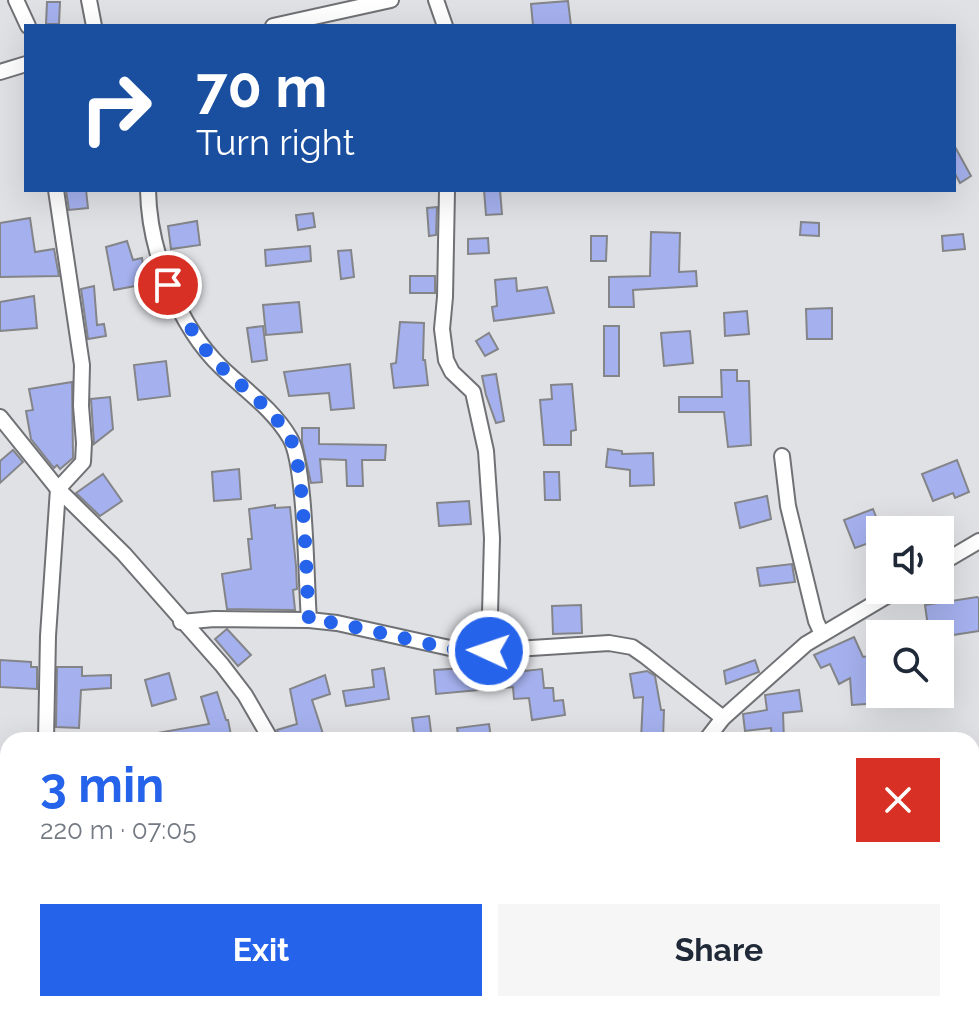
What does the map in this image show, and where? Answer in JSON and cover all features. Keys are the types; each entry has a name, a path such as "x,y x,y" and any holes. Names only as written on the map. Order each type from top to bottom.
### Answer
{"street":[{"path":"16,0 27,24"},
{"path":"89,0 94,24"},
{"path":"282,24 391,0"},
{"path":"432,1 444,24"},
{"path":"0,72 24,69"},
{"path":"46,732 48,636 58,489 83,462 84,443 82,365 56,192"},
{"path":"148,192 168,285 197,340 221,368 250,390 291,440 301,496 309,620"},
{"path":"447,192 442,329 446,360 452,372 473,392 486,451 492,538 489,651"},
{"path":"0,417 58,489 124,554 238,685 266,732"},
{"path":"782,456 788,506 816,621 822,634"},
{"path":"954,556 979,541"},
{"path":"712,732 723,718 806,644 873,604"},
{"path":"181,622 214,619 309,620 337,623 456,650 489,651 609,643 632,647 723,718"}],"building":[{"path":"568,1 571,24 533,24 531,4"},
{"path":"47,2 60,2 59,24 46,24"},
{"path":"956,149 971,176 960,183 956,176"},
{"path":"66,192 86,192 88,208 69,210"},
{"path":"484,192 500,192 502,214 486,215"},
{"path":"437,207 436,235 429,236 427,208"},
{"path":"313,213 315,227 298,230 296,215"},
{"path":"30,218 35,252 54,249 59,276 0,277 0,223"},
{"path":"197,221 200,245 171,249 168,226"},
{"path":"801,222 819,223 819,236 800,235"},
{"path":"651,232 680,233 679,272 696,271 697,286 633,290 634,307 609,307 609,277 650,276"},
{"path":"963,234 965,249 943,251 942,236"},
{"path":"591,236 607,236 606,261 591,261"},
{"path":"488,238 489,253 468,254 468,239"},
{"path":"127,241 133,260 142,258 146,284 114,290 106,247"},
{"path":"310,246 311,261 266,266 265,250"},
{"path":"351,250 354,277 341,279 338,251"},
{"path":"410,276 435,276 435,293 410,293"},
{"path":"516,278 517,291 547,287 554,313 494,321 492,307 497,306 495,280"},
{"path":"94,286 97,325 104,324 106,336 88,339 81,289"},
{"path":"34,296 37,328 0,331 0,302"},
{"path":"299,302 302,332 266,335 263,305"},
{"path":"832,308 832,339 807,339 806,309"},
{"path":"747,311 749,334 725,336 724,313"},
{"path":"400,322 424,323 423,360 428,385 394,388 391,364 396,363"},
{"path":"263,326 267,360 252,362 247,328"},
{"path":"604,326 619,326 619,376 604,376"},
{"path":"690,331 693,363 664,366 661,333"},
{"path":"489,333 498,349 485,356 476,341"},
{"path":"166,361 170,396 138,400 134,365"},
{"path":"350,364 354,408 331,410 329,393 289,396 284,372"},
{"path":"721,370 737,370 737,381 749,381 751,445 728,447 724,412 679,412 679,397 722,397"},
{"path":"496,374 504,421 496,423 482,376"},
{"path":"72,382 73,458 60,469 57,465 54,468 31,439 26,411 33,410 29,389"},
{"path":"572,384 576,430 571,431 571,445 544,445 540,400 552,399 551,385"},
{"path":"110,397 113,429 94,444 91,399"},
{"path":"302,428 319,428 319,444 386,445 385,460 362,460 363,486 347,486 346,460 320,459 322,482 311,483"},
{"path":"608,449 622,451 622,454 653,453 654,485 630,486 630,470 606,467"},
{"path":"13,450 23,462 0,483 0,461"},
{"path":"957,460 969,492 955,498 953,493 933,501 922,474"},
{"path":"239,469 241,499 214,501 212,472"},
{"path":"544,472 559,472 560,500 545,500"},
{"path":"103,474 122,501 100,516 76,493"},
{"path":"767,496 771,519 740,528 735,503"},
{"path":"469,501 471,524 439,526 437,503"},
{"path":"275,505 275,508 290,507 296,566 297,589 293,590 295,610 227,609 222,574 251,569 249,509"},
{"path":"873,509 876,516 866,516 866,544 855,548 844,520"},
{"path":"792,564 795,582 760,586 757,568"},
{"path":"979,598 979,631 954,635 954,620 927,620 925,605 954,604 954,601"},
{"path":"581,605 582,633 553,634 552,606"},
{"path":"227,629 251,655 238,666 215,639"},
{"path":"854,637 863,657 866,656 866,704 852,705 850,678 839,684 830,664 821,668 814,655"},
{"path":"524,658 525,671 542,669 544,688 553,688 554,701 563,700 565,715 532,720 529,698 514,699 513,687 436,694 434,670 511,665 511,659"},
{"path":"0,660 31,662 31,667 37,667 37,689 0,687"},
{"path":"755,660 759,672 726,684 724,671"},
{"path":"57,667 82,667 82,676 111,675 111,688 81,690 79,728 56,727"},
{"path":"384,668 389,699 346,706 343,691 374,687 372,670"},
{"path":"647,671 655,676 661,710 664,710 663,732 641,732 643,697 634,698 630,674"},
{"path":"169,673 176,699 152,706 145,680"},
{"path":"325,675 330,694 312,700 322,732 278,732 297,724 290,689"},
{"path":"799,690 802,711 783,713 784,732 771,732 771,728 745,731 743,714 767,710 765,695"},
{"path":"217,692 230,732 163,732 209,724 201,697"},
{"path":"429,716 431,732 414,732 412,718"},
{"path":"489,724 490,732 458,732 457,728"}],"route":[{"path":"168,285 197,340 221,368 250,390 291,440 301,496 309,620 337,623 456,650 489,651"}]}
